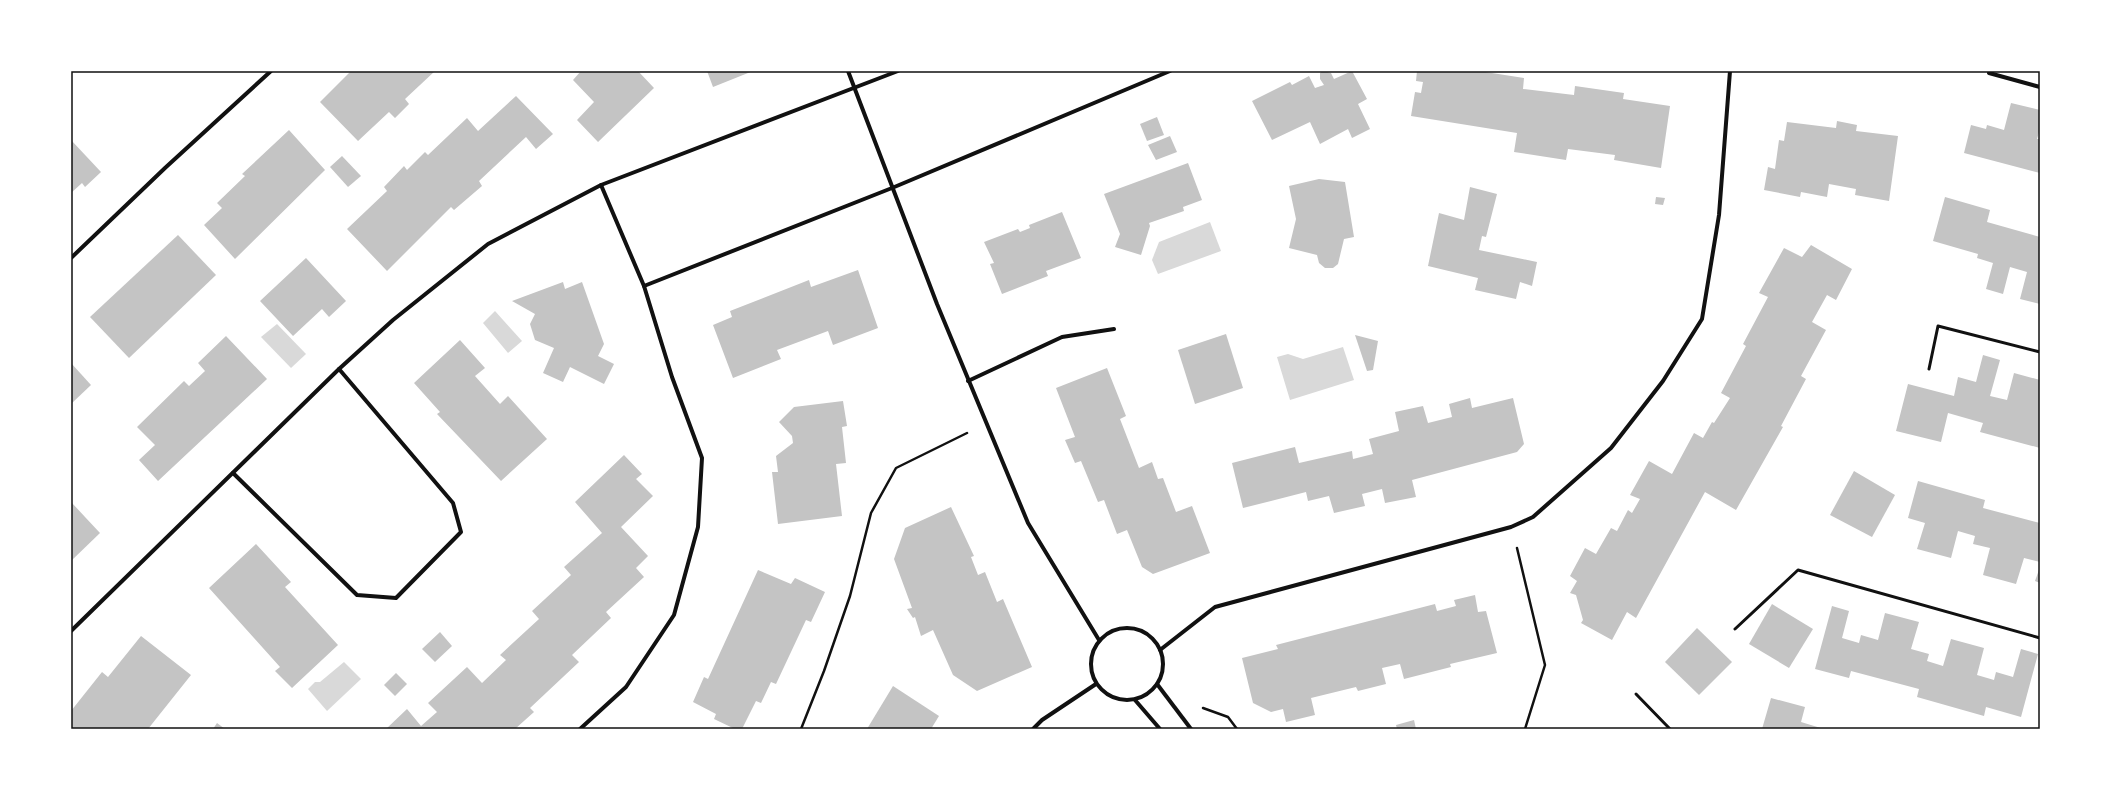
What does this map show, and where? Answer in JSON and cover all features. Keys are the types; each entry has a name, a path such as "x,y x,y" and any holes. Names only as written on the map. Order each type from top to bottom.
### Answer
{"street":[{"path":"71,258 165,168 272,71"},
{"path":"848,71 892,188 968,381 1028,523 1099,640"},
{"path":"71,631 339,369 392,320 488,244 601,185 898,71"},
{"path":"644,286 892,188 1170,71"},
{"path":"1160,650 1215,607 1511,527 1533,517 1611,448 1664,381 1702,318 1719,215 1730,71"},
{"path":"1989,73 2040,87"},
{"path":"580,729 626,687 674,615 698,528 702,458 672,377 644,286 601,185"},
{"path":"968,381 1062,337 1114,329"},
{"path":"233,473 357,595 396,598 461,532 452,503 339,369"},
{"path":"1120,629 1132,629 1143,632 1153,640 1160,650 1163,661 1162,673 1157,684 1151,692 1135,700 1113,698 1103,692 1096,684 1091,673 1090,662 1093,651 1099,640 1108,633 1120,629"},
{"path":"1033,729 1042,720 1096,684"},
{"path":"1157,684 1182,715 1191,729"},
{"path":"1135,700 1160,729"}],"lane":[{"path":"1929,369 1938,326 2040,352"},
{"path":"1734,629 1798,570 2040,638"},
{"path":"1636,694 1670,729"}],"path":[{"path":"801,729 824,671 850,596 871,512 896,468 986,424"},
{"path":"1511,527 1545,665 1525,729"},
{"path":"1182,715 1197,705 1228,717 1237,729"}],"shaded area":[{"path":"1210,222 1221,251 1158,274 1152,260 1159,242"},
{"path":"495,311 522,341 508,353 483,323"},
{"path":"277,324 306,354 291,368 261,337"},
{"path":"1343,347 1354,380 1290,400 1277,357 1288,354 1303,359"},
{"path":"344,662 361,679 327,711 308,689 315,682 320,682"}],"building":[{"path":"351,71 435,71 405,99 409,104 395,118 389,112 358,141 320,102"},
{"path":"581,71 638,71 654,88 598,142 577,120 594,102 573,80"},
{"path":"707,71 753,71 713,87"},
{"path":"1323,71 1331,73 1334,79 1352,71 1367,99 1358,104 1370,129 1352,138 1348,129 1320,144 1310,122 1272,140 1252,101 1290,82 1292,85 1309,76 1315,88 1324,85 1320,79 1320,73"},
{"path":"1417,71 1479,71 1524,78 1523,89 1574,95 1575,86 1624,93 1623,99 1670,106 1661,168 1614,160 1615,155 1568,149 1566,160 1514,152 1517,133 1411,116 1415,92 1421,93 1423,82 1416,81"},
{"path":"516,96 553,134 536,149 526,137 479,181 482,186 454,210 451,207 387,271 347,229 387,191 384,187 404,166 407,170 425,152 428,155 467,118 478,131"},
{"path":"2011,103 2040,110 2040,129 2037,139 2040,139 2040,173 1964,153 1971,125 1986,129 1987,125 2004,130"},
{"path":"1157,117 1164,135 1147,141 1140,124"},
{"path":"1837,121 1857,125 1856,131 1898,136 1889,201 1855,195 1856,189 1829,184 1827,197 1801,192 1800,197 1764,190 1768,167 1775,169 1779,140 1784,141 1787,122 1836,128"},
{"path":"289,130 325,170 235,259 204,225 222,208 217,203 245,176 242,174"},
{"path":"1170,136 1177,152 1156,160 1148,145"},
{"path":"71,140 101,172 85,187 82,183 71,193"},
{"path":"342,156 361,176 348,187 330,167"},
{"path":"1188,163 1202,200 1183,207 1184,211 1149,223 1150,226 1141,255 1115,247 1120,234 1104,194"},
{"path":"1319,179 1345,182 1354,237 1344,239 1338,264 1333,268 1325,268 1319,263 1317,255 1289,248 1296,219 1289,186"},
{"path":"1470,187 1497,194 1486,237 1482,236 1479,250 1537,262 1532,286 1520,282 1516,299 1475,290 1478,278 1428,266 1439,213 1464,220"},
{"path":"1656,197 1665,198 1663,205 1655,204"},
{"path":"1945,197 1990,210 1987,222 2040,237 2040,304 2020,299 2027,272 2010,267 2003,294 1986,289 1993,263 1977,258 1978,254 1933,241"},
{"path":"1062,212 1081,258 1046,271 1048,276 1002,294 990,264 994,263 984,242 1018,229 1020,232 1030,228 1029,225"},
{"path":"178,235 216,275 129,358 90,317"},
{"path":"1811,245 1852,269 1836,300 1827,295 1812,322 1826,330 1801,376 1806,379 1781,426 1783,427 1736,510 1705,492 1636,618 1627,612 1612,640 1581,623 1583,620 1576,595 1570,593 1577,581 1570,576 1585,548 1596,554 1611,528 1617,531 1628,510 1632,513 1640,499 1630,495 1649,461 1672,474 1694,433 1703,438 1712,422 1714,423 1730,398 1721,393 1746,346 1743,344 1768,297 1759,293 1784,248 1802,257"},
{"path":"306,258 346,301 329,317 322,309 293,336 260,301"},
{"path":"858,270 878,328 833,345 828,331 777,350 781,359 733,378 713,325 732,317 730,311 809,280 811,287"},
{"path":"563,282 565,289 582,282 604,344 598,356 614,364 604,384 570,367 563,382 543,373 554,348 535,340 530,324 535,314 512,301"},
{"path":"1226,334 1243,388 1195,404 1178,350"},
{"path":"1355,335 1378,341 1373,370 1367,371"},
{"path":"226,336 267,379 158,481 139,460 155,445 137,427 184,381 189,386 205,371 198,363"},
{"path":"460,340 485,368 475,376 500,404 508,396 547,439 501,481 437,414 440,412 414,383"},
{"path":"1983,355 2000,360 1990,396 2007,400 2014,373 2040,380 2040,448 1980,432 1983,423 1948,413 1941,442 1896,431 1908,384 1954,396 1958,377 1976,382"},
{"path":"71,363 91,385 71,404"},
{"path":"1107,368 1126,416 1120,419 1139,468 1152,462 1158,479 1163,478 1176,512 1192,506 1210,553 1153,574 1142,567 1127,530 1117,534 1104,500 1098,502 1081,461 1075,463 1065,440 1075,437 1056,388"},
{"path":"1470,398 1472,408 1513,398 1524,444 1517,452 1412,480 1416,497 1385,503 1382,489 1362,494 1365,506 1334,513 1329,496 1308,501 1306,492 1243,508 1232,463 1295,447 1299,463 1352,451 1353,459 1373,454 1369,439 1399,431 1395,412 1423,406 1428,423 1452,417 1449,404"},
{"path":"843,401 847,426 842,427 846,463 836,464 842,516 778,524 772,472 778,472 776,456 793,443 792,436 779,422 794,407"},
{"path":"624,455 642,474 636,479 653,496 621,527 648,556 636,568 644,577 606,612 611,618 572,655 579,662 530,708 534,712 515,729 386,729 407,709 421,726 437,712 428,703 467,667 482,683 506,660 500,655 539,619 532,611 571,575 564,567 602,533 575,502"},
{"path":"1854,471 1895,495 1872,537 1830,515"},
{"path":"1918,481 1985,500 1983,508 2040,523 2040,562 2024,558 2016,584 1983,575 1990,548 1973,544 1975,536 1958,531 1951,558 1917,549 1925,523 1908,518"},
{"path":"71,502 100,533 71,561"},
{"path":"951,507 974,556 971,557 978,575 985,572 997,602 1003,599 1032,667 977,691 953,675 933,630 921,636 915,617 913,618 907,609 912,608 894,559 905,528"},
{"path":"256,544 291,582 285,587 338,645 292,688 275,671 280,667 209,588"},
{"path":"2040,567 2040,583 2035,581"},
{"path":"758,570 791,584 795,578 825,592 811,622 806,620 776,684 771,682 761,703 756,701 742,729 735,729 714,719 716,714 693,702 704,677 708,679"},
{"path":"1475,595 1478,612 1486,611 1497,653 1450,664 1451,667 1404,679 1400,664 1382,668 1386,684 1358,691 1356,687 1311,698 1315,715 1286,722 1283,709 1271,712 1253,703 1242,658 1278,649 1276,645 1435,604 1437,611 1456,606 1454,600"},
{"path":"1772,604 1813,629 1789,668 1749,644"},
{"path":"1832,606 1849,611 1842,638 1859,643 1861,635 1878,640 1885,613 1919,622 1911,649 1929,654 1927,661 1943,666 1951,639 1984,648 1977,675 1994,680 1996,672 2013,677 2021,649 2038,654 2021,717 1986,707 1984,716 1917,697 1919,689 1851,671 1849,678 1815,669"},
{"path":"1697,628 1732,662 1699,695 1665,662"},
{"path":"440,632 452,646 435,662 422,649"},
{"path":"141,636 191,675 148,729 71,729 71,711 102,672 108,677"},
{"path":"396,673 407,684 395,696 384,685"},
{"path":"893,686 939,716 931,729 867,729"},
{"path":"1771,698 1805,707 1801,722 1824,729 1762,729"},
{"path":"1414,720 1416,729 1397,729 1396,725"},
{"path":"217,723 225,729 213,729"}]}
